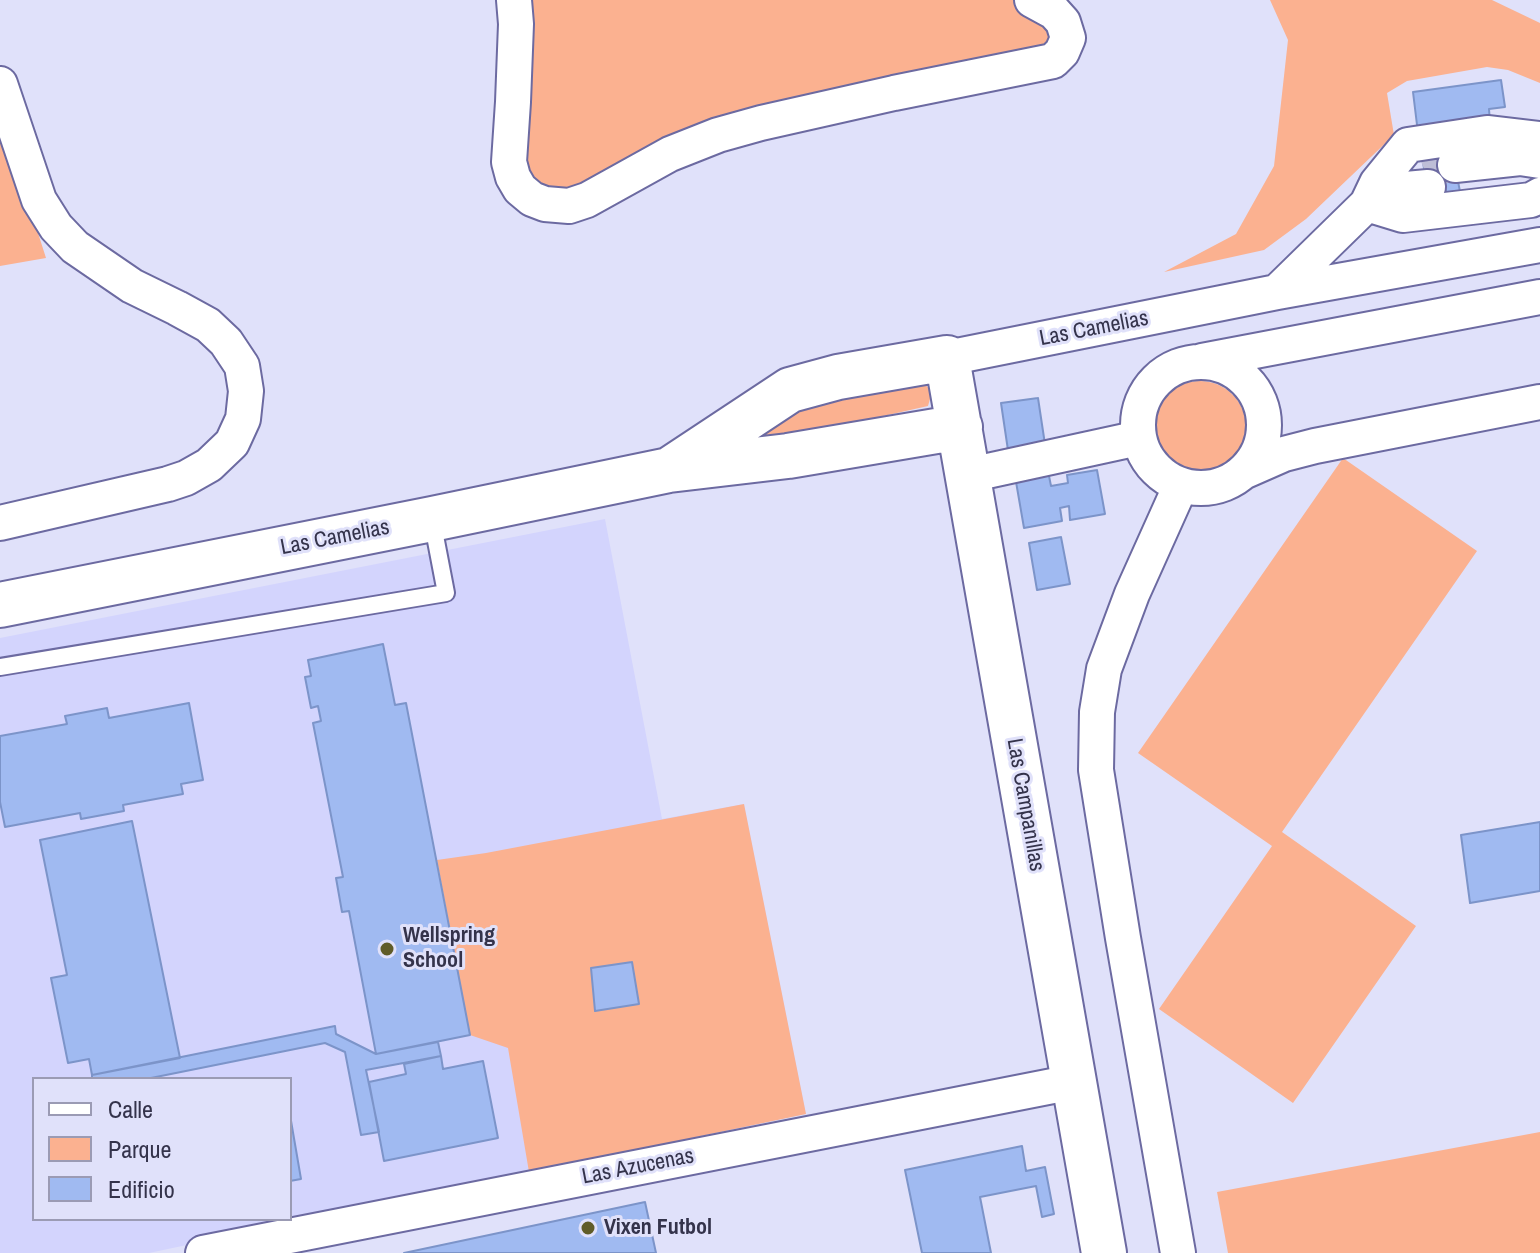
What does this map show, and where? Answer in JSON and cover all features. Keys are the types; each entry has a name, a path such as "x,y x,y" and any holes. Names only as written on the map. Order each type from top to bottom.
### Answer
{"street":[{"path":"514,0 516,24 509,162 513,177 520,189 532,199 545,204 569,206 587,200 670,154 718,135 894,93 1053,61 1062,52 1068,38 1063,22 1054,12 1032,0"},
{"path":"0,84 39,200 56,227 75,247 132,286 208,325 226,342 242,366 246,391 243,419 232,443 209,465 186,478 0,523"},
{"path":"1540,139 1487,133 1408,145 1377,183 1421,183 1540,174"},
{"path":"1277,292 1421,183 1520,158 1540,161"},
{"path":"1421,183 1403,215 1531,200 1540,195"},
{"name":"Las Camelias","path":"669,470 790,390 838,377 1277,292 1540,245"},
{"path":"1540,297 1178,365 1159,377 1145,394 1138,415 1139,438 1147,458 1161,475 1181,485 1203,488 1224,484 1284,454 1315,446 1540,402"},
{"name":"Las Campanillas","path":"947,358 1104,1253"},
{"path":"1200,361 1221,364 1241,375 1255,391 1263,412 1264,434 1257,455 1243,472"},
{"name":"Las Camelias","path":"0,605 669,470 788,456 960,427"},
{"path":"969,475 1139,438"},
{"path":"1178,1253 1096,770 1097,712 1104,669 1132,594 1181,485"},
{"name":"Las Azucenas","path":"203,1253 1073,1082"}],"lane":[{"path":"0,667 446,593 432,519"}],"shaded area":[{"name":"Wellspring School","path":"605,519 662,819 744,804 806,1114 149,1253 0,1253 0,638"}],"green space":[{"path":"513,0 1032,0 1062,52 761,123 587,200 520,189"},
{"path":"1270,0 1492,0 1540,23 1540,83 1508,70 1487,67 1407,81 1387,93 1394,135 1306,219 1264,250 1164,272 1236,234 1274,166 1288,40"},
{"path":"0,114 46,258 0,266"},
{"path":"1200,381 1218,384 1233,394 1243,409 1246,427 1243,445 1233,460 1218,470 1200,473 1182,470 1167,460 1157,445 1154,427 1157,409 1167,394 1182,384"},
{"path":"923,382 932,392 928,406 736,449 798,407"},
{"path":"1343,458 1477,551 1282,832 1416,926 1293,1103 1159,1009 1272,846 1138,753"},
{"path":"744,804 806,1114 529,1172 508,1048 470,1035 437,860"},
{"path":"1540,1132 1540,1253 1228,1253 1217,1192"}],"building":[{"path":"1501,80 1505,107 1489,109 1490,123 1418,133 1413,92"},
{"path":"1451,145 1462,202 1431,208 1421,151"},
{"path":"1038,398 1046,451 1009,457 1001,403"},
{"path":"1097,470 1105,514 1070,520 1069,506 1060,508 1062,521 1024,528 1015,476 1048,471 1051,486 1068,483 1067,475"},
{"path":"1061,537 1070,584 1037,590 1029,543"},
{"path":"383,644 395,705 406,703 470,1035 376,1054 349,911 342,912 336,878 343,877 313,723 321,721 318,706 311,708 305,677 311,676 308,660"},
{"path":"189,703 203,780 181,784 183,794 123,805 124,811 81,819 80,813 5,827 0,802 0,736 67,724 65,716 107,708 109,718"},
{"path":"132,821 180,1058 92,1075 89,1059 68,1063 51,978 67,975 40,840"},
{"path":"1540,822 1540,891 1470,903 1461,835"},
{"path":"632,962 639,1004 595,1011 591,968"},
{"path":"335,1026 336,1034 376,1054 438,1042 441,1056 366,1070 379,1132 361,1135 345,1052 325,1043 156,1077 92,1075"},
{"path":"441,1056 443,1069 483,1061 498,1138 384,1161 369,1082 406,1074 404,1064"},
{"path":"292,1127 301,1179 292,1181"},
{"path":"1022,1146 1026,1171 1045,1167 1054,1214 1042,1217 1036,1186 980,1197 991,1253 922,1253 905,1170"},
{"name":"Vixen Futbol","path":"645,1202 656,1253 404,1253"}],"tunnel":[{"path":"1425,171 1455,165"}],"place":[{"name":"Wellspring School","path":"387,949"},
{"name":"Vixen Futbol","path":"588,1228"}]}
